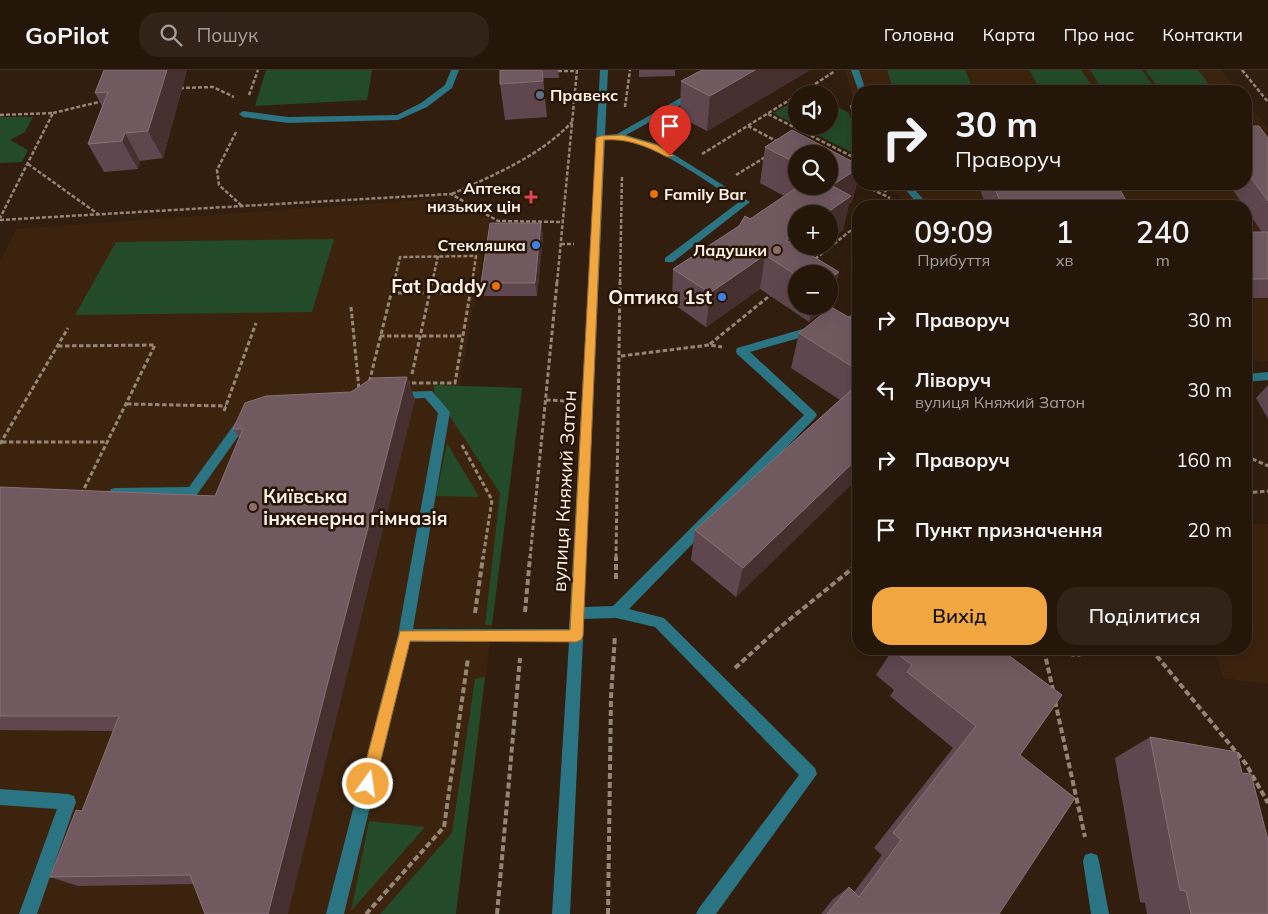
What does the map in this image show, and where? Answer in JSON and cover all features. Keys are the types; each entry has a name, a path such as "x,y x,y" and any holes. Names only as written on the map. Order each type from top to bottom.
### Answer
{"street":[{"path":"243,114 288,120 398,117 424,105 449,86 455,70"},
{"name":"вулиця Княжий Затон","path":"561,914 604,70"},
{"path":"855,70 860,85"},
{"path":"620,136 701,90"},
{"path":"600,138 620,136 654,146 745,202 670,260"},
{"path":"910,190 919,200"},
{"path":"741,351 852,319"},
{"path":"616,612 811,415 741,351"},
{"path":"1252,377 1268,376"},
{"path":"335,914 405,635 444,412 428,394 409,389 360,395"},
{"path":"82,493 192,492 240,425 256,420"},
{"path":"577,613 616,612 658,622 720,682 809,774 705,914"},
{"path":"405,635 576,636"},
{"path":"0,797 68,802 28,914"},
{"path":"1091,861 1100,914"}],"path":[{"path":"242,206 219,186 217,170 234,139 258,70"},
{"path":"497,914 577,70 558,71"},
{"path":"608,914 611,697 616,612 616,471 621,356 622,161 620,136 630,70"},
{"path":"814,85 838,70"},
{"path":"1242,70 1268,102"},
{"path":"176,83 183,88"},
{"path":"176,88 214,87 233,95 243,114"},
{"path":"0,115 52,113 94,105 108,99"},
{"path":"685,165 788,101"},
{"path":"52,113 0,219 451,194 498,174 557,138 572,122"},
{"path":"768,114 788,124"},
{"path":"748,126 783,145"},
{"path":"809,135 852,156"},
{"path":"720,186 767,155"},
{"path":"27,164 98,214"},
{"path":"873,190 890,198 888,200"},
{"path":"451,194 498,221 562,222"},
{"path":"812,261 852,230"},
{"path":"409,389 438,256"},
{"path":"438,256 476,256 455,382 409,389 369,383 400,257 438,256"},
{"path":"709,344 774,292"},
{"path":"391,293 470,293"},
{"path":"351,307 360,395"},
{"path":"222,414 256,323"},
{"path":"1,443 68,328"},
{"path":"380,336 463,336"},
{"path":"621,356 709,344 741,351"},
{"path":"58,346 155,345 82,493"},
{"path":"127,404 235,406"},
{"path":"366,914 444,827 492,500 444,412"},
{"path":"1,443 107,442"},
{"path":"1252,459 1268,466"},
{"path":"1252,492 1268,491"},
{"path":"720,682 778,628 852,569"},
{"path":"1044,655 1091,861"},
{"path":"1155,655 1246,764 1268,803"}],"shaded area":[{"path":"845,70 1221,70 1233,85 852,85 852,92"},
{"path":"1252,108 1268,128 1268,132 1252,132"},
{"path":"1268,175 1268,361 1252,360 1252,200 901,200 894,190 1252,190 1252,182"},
{"name":"Київська інженерна гімназія","path":"433,199 490,219 459,386 522,388 456,914 0,914 0,261 16,229"},
{"path":"1252,524 1268,524 1268,684 1223,678 1216,655 1252,655"}],"green space":[{"path":"266,70 372,70 367,100 255,106"},
{"path":"887,70 965,70 971,85 892,85"},
{"path":"1029,70 1081,70 1091,85 1038,85"},
{"path":"1090,70 1142,70 1153,85 1099,85"},
{"path":"1145,70 1198,70 1209,85 1156,85"},
{"path":"788,105 788,121 773,113"},
{"path":"838,107 849,113 852,123 852,152 817,135 838,135"},
{"path":"0,117 33,117 25,132 10,140 28,150 22,162 0,163"},
{"path":"334,239 312,312 75,315 116,242"},
{"path":"434,385 522,388 492,625 485,625 500,493 434,392"},
{"path":"447,443 479,497 436,496"},
{"path":"485,677 456,914 380,914 452,833 475,679"},
{"path":"369,821 425,827 351,911"}],"building":[{"path":"104,70 167,70 148,131 125,133 122,141 88,144 108,92 95,93"},
{"path":"500,70 542,70 543,81 500,84"},
{"path":"702,70 755,70 710,96 681,81"},
{"path":"1252,126 1259,126 1268,138 1268,201 1252,179"},
{"path":"788,133 788,135 802,135 821,145 788,145 788,159 765,147"},
{"path":"838,154 852,161 852,172 838,181"},
{"path":"838,189 851,196 838,205 788,205 788,239 786,240 788,241 788,255 811,255 827,265 788,265 788,270 765,255 710,293 673,269 739,226 745,216 750,219 788,193 788,195 838,195"},
{"path":"995,190 1120,190 1126,200 1000,200"},
{"path":"490,223 541,223 535,283 481,283"},
{"path":"1252,232 1268,232 1268,279 1252,279"},
{"path":"838,311 852,319 852,367 799,333 821,315 838,315"},
{"path":"407,377 268,914 205,914 190,875 50,877 76,810 82,811 119,716 0,716 0,487 215,496 243,429 233,429 245,403 266,396 351,392 372,378"},
{"path":"852,389 852,464 743,568 695,530"},
{"path":"899,655 1008,655 1062,695 1020,755 1075,798 999,914 827,914 849,887 859,897 901,840 893,833 976,726 907,672 912,665"},
{"path":"1150,737 1237,752 1242,773 1251,774 1268,840 1268,914 1191,914 1186,891 1180,890"}],"place":[{"name":"Правекс","path":"540,95"},
{"name":"Family Bar","path":"654,194"},
{"name":"Аптека низьких цін","path":"531,197"},
{"name":"Стекляшка","path":"536,245"},
{"name":"Ладушки","path":"777,250"},
{"name":"Fat Daddy","path":"496,286"},
{"name":"Оптика 1st","path":"722,297"},
{"name":"Київська інженерна гімназія","path":"253,507"}],"route":[{"path":"368,784 405,635 576,636 600,138 620,136 654,146 670,156"}]}
